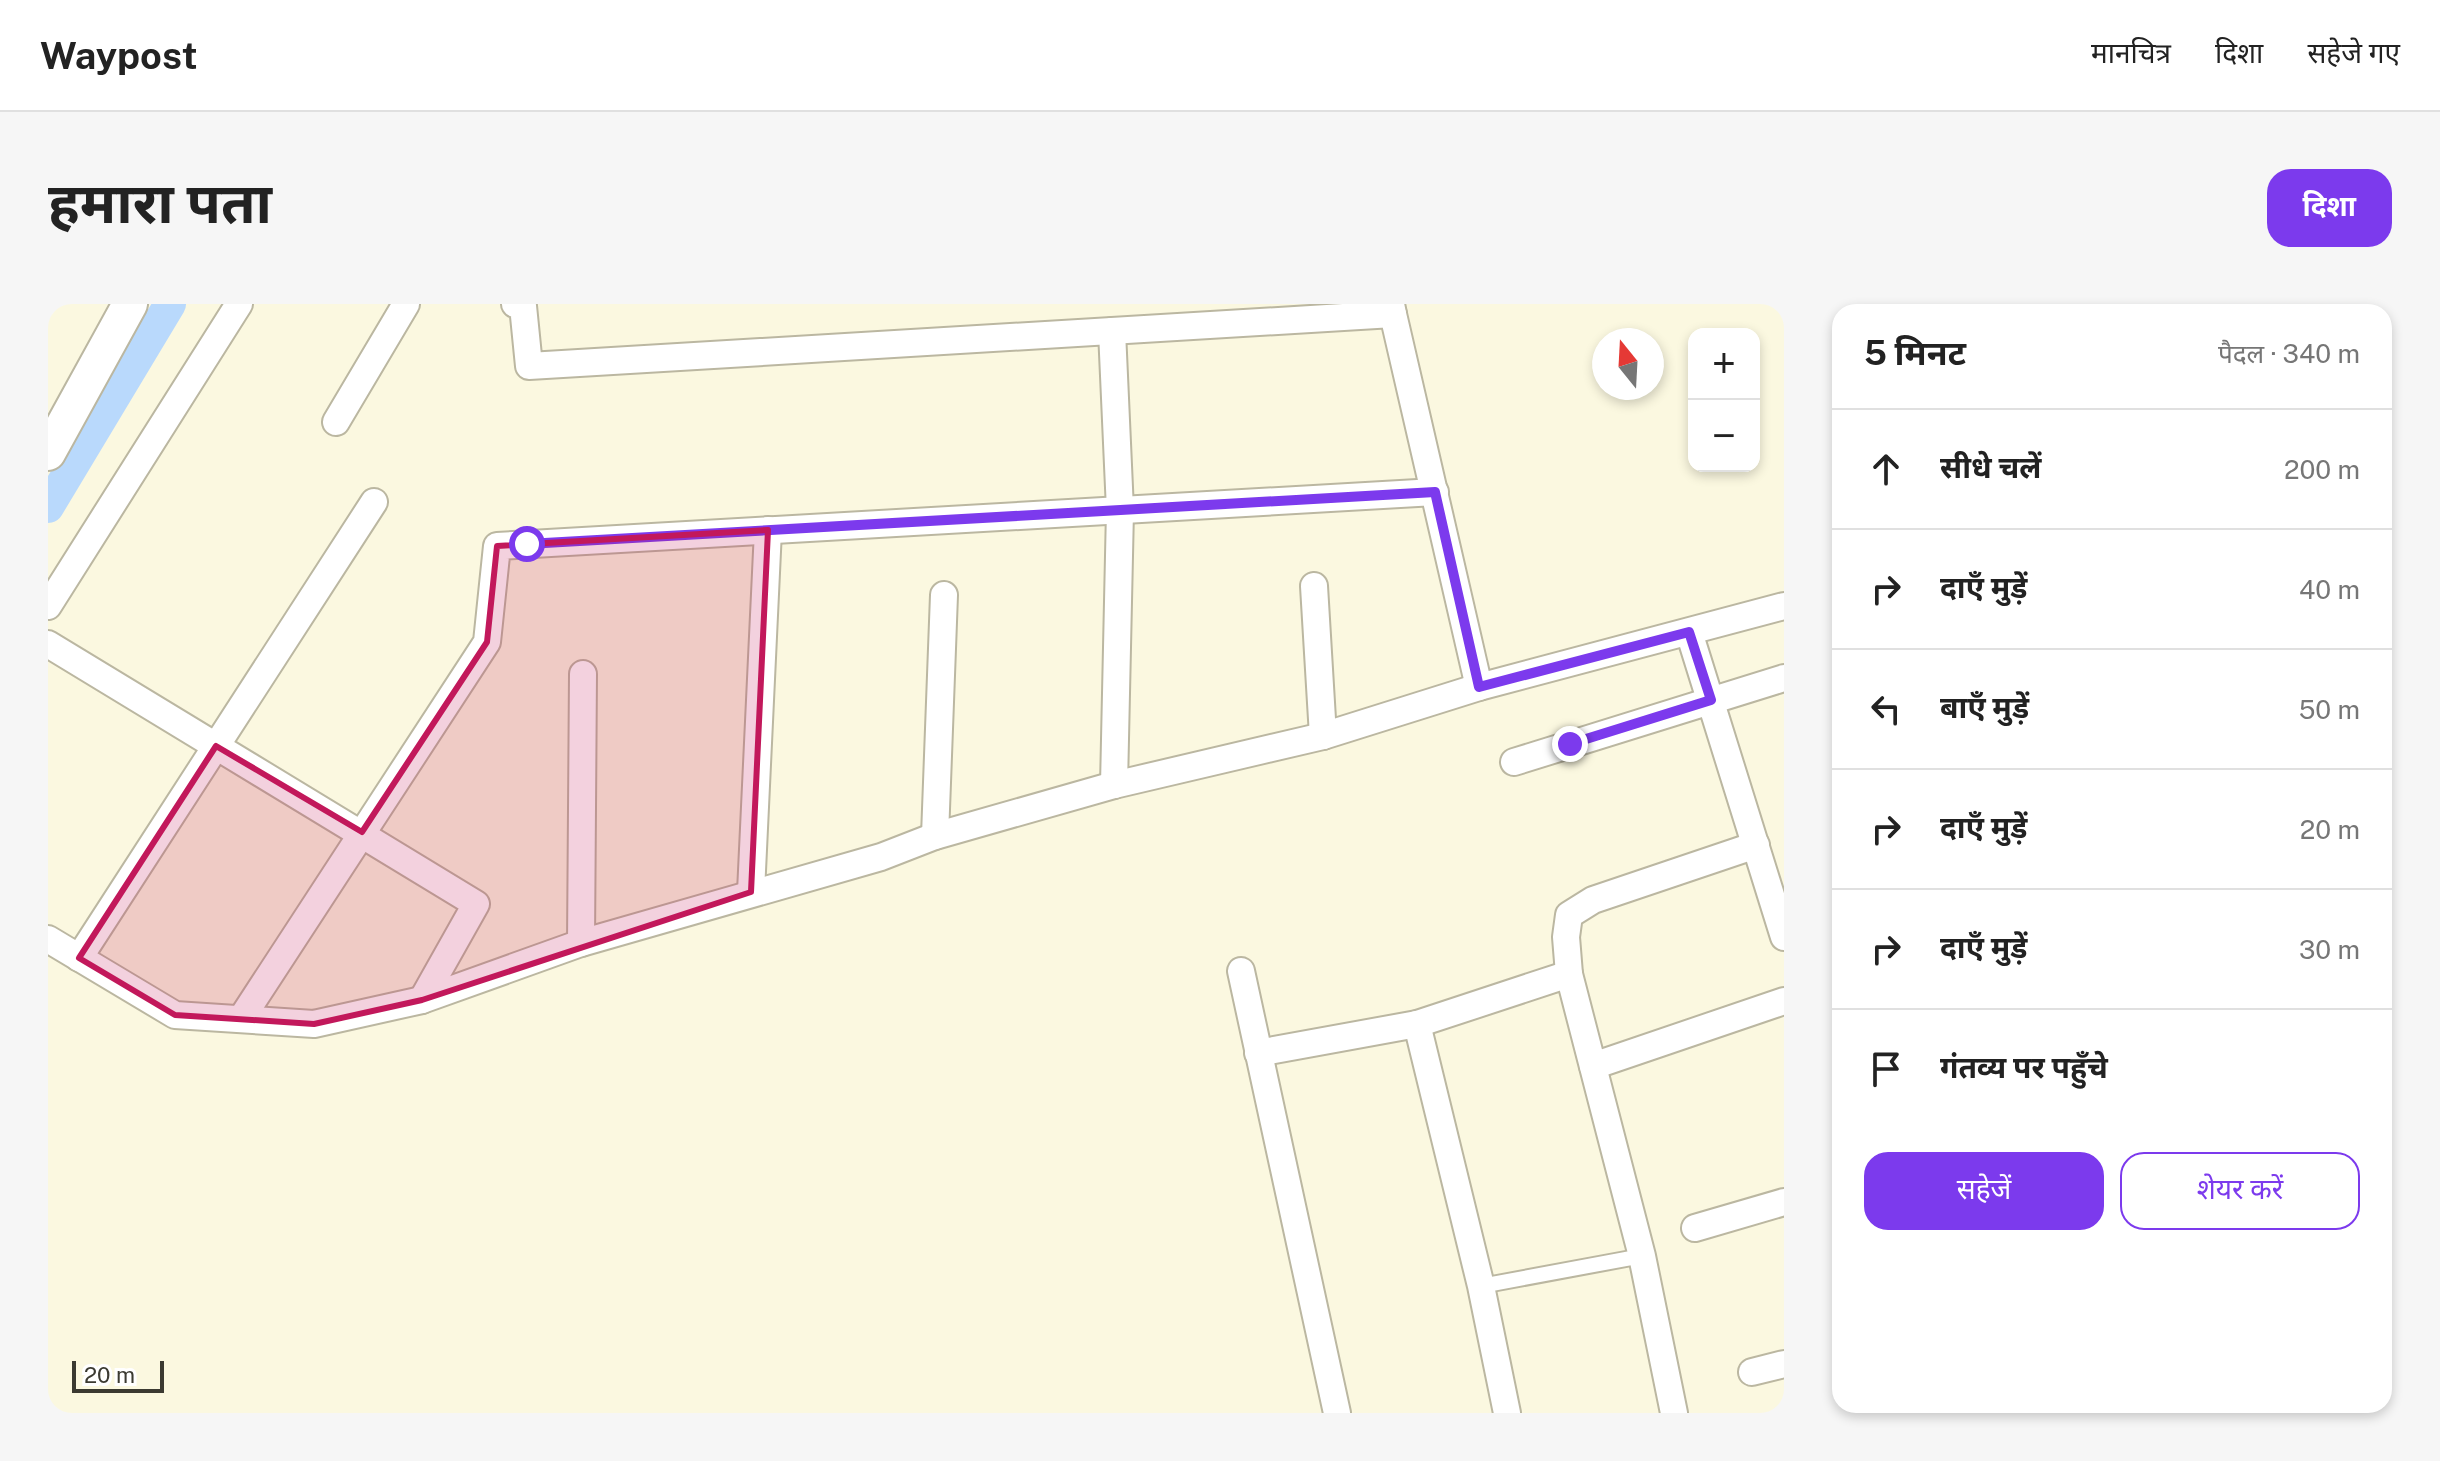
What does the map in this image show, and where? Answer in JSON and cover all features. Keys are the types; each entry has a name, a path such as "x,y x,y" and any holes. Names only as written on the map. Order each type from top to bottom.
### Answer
{"street":[{"path":"48,453 130,304"},
{"path":"48,606 239,304"},
{"path":"336,422 406,304"},
{"path":"515,304 523,306 529,366 1112,331 1392,309 1479,687"},
{"path":"1112,331 1120,510 1114,785"},
{"path":"241,1019 487,642 497,546 1435,492"},
{"path":"79,958 374,502"},
{"path":"751,892 768,530"},
{"path":"1314,586 1323,736"},
{"path":"935,836 944,595"},
{"path":"48,939 175,1015 314,1024 422,1000 581,943 881,857 935,836 1114,785 1323,736 1479,687 1695,651 1784,606"},
{"path":"48,644 476,904 422,1000"},
{"path":"1695,651 1784,937"},
{"path":"581,943 583,674"},
{"path":"1514,762 1784,678"},
{"path":"1674,1413 1642,1256 1569,974 1566,937 1569,915 1593,900 1756,845"},
{"path":"1241,971 1337,1413"},
{"path":"1258,1053 1417,1024 1569,974"},
{"path":"1593,1066 1784,1001"},
{"path":"1417,1024 1481,1286 1507,1413"},
{"path":"1695,1228 1784,1202"},
{"path":"1752,1372 1784,1364"}],"lane":[{"path":"1481,1286 1642,1256"}],"highlighted area":[{"path":"768,530 751,892 422,1000 314,1024 175,1015 79,958 216,746 362,832 487,642 497,546"}],"waterway":[{"path":"48,507 170,304"}],"route":[{"path":"527,544 1435,492 1479,687 1689,632 1711,700 1570,744"}]}
